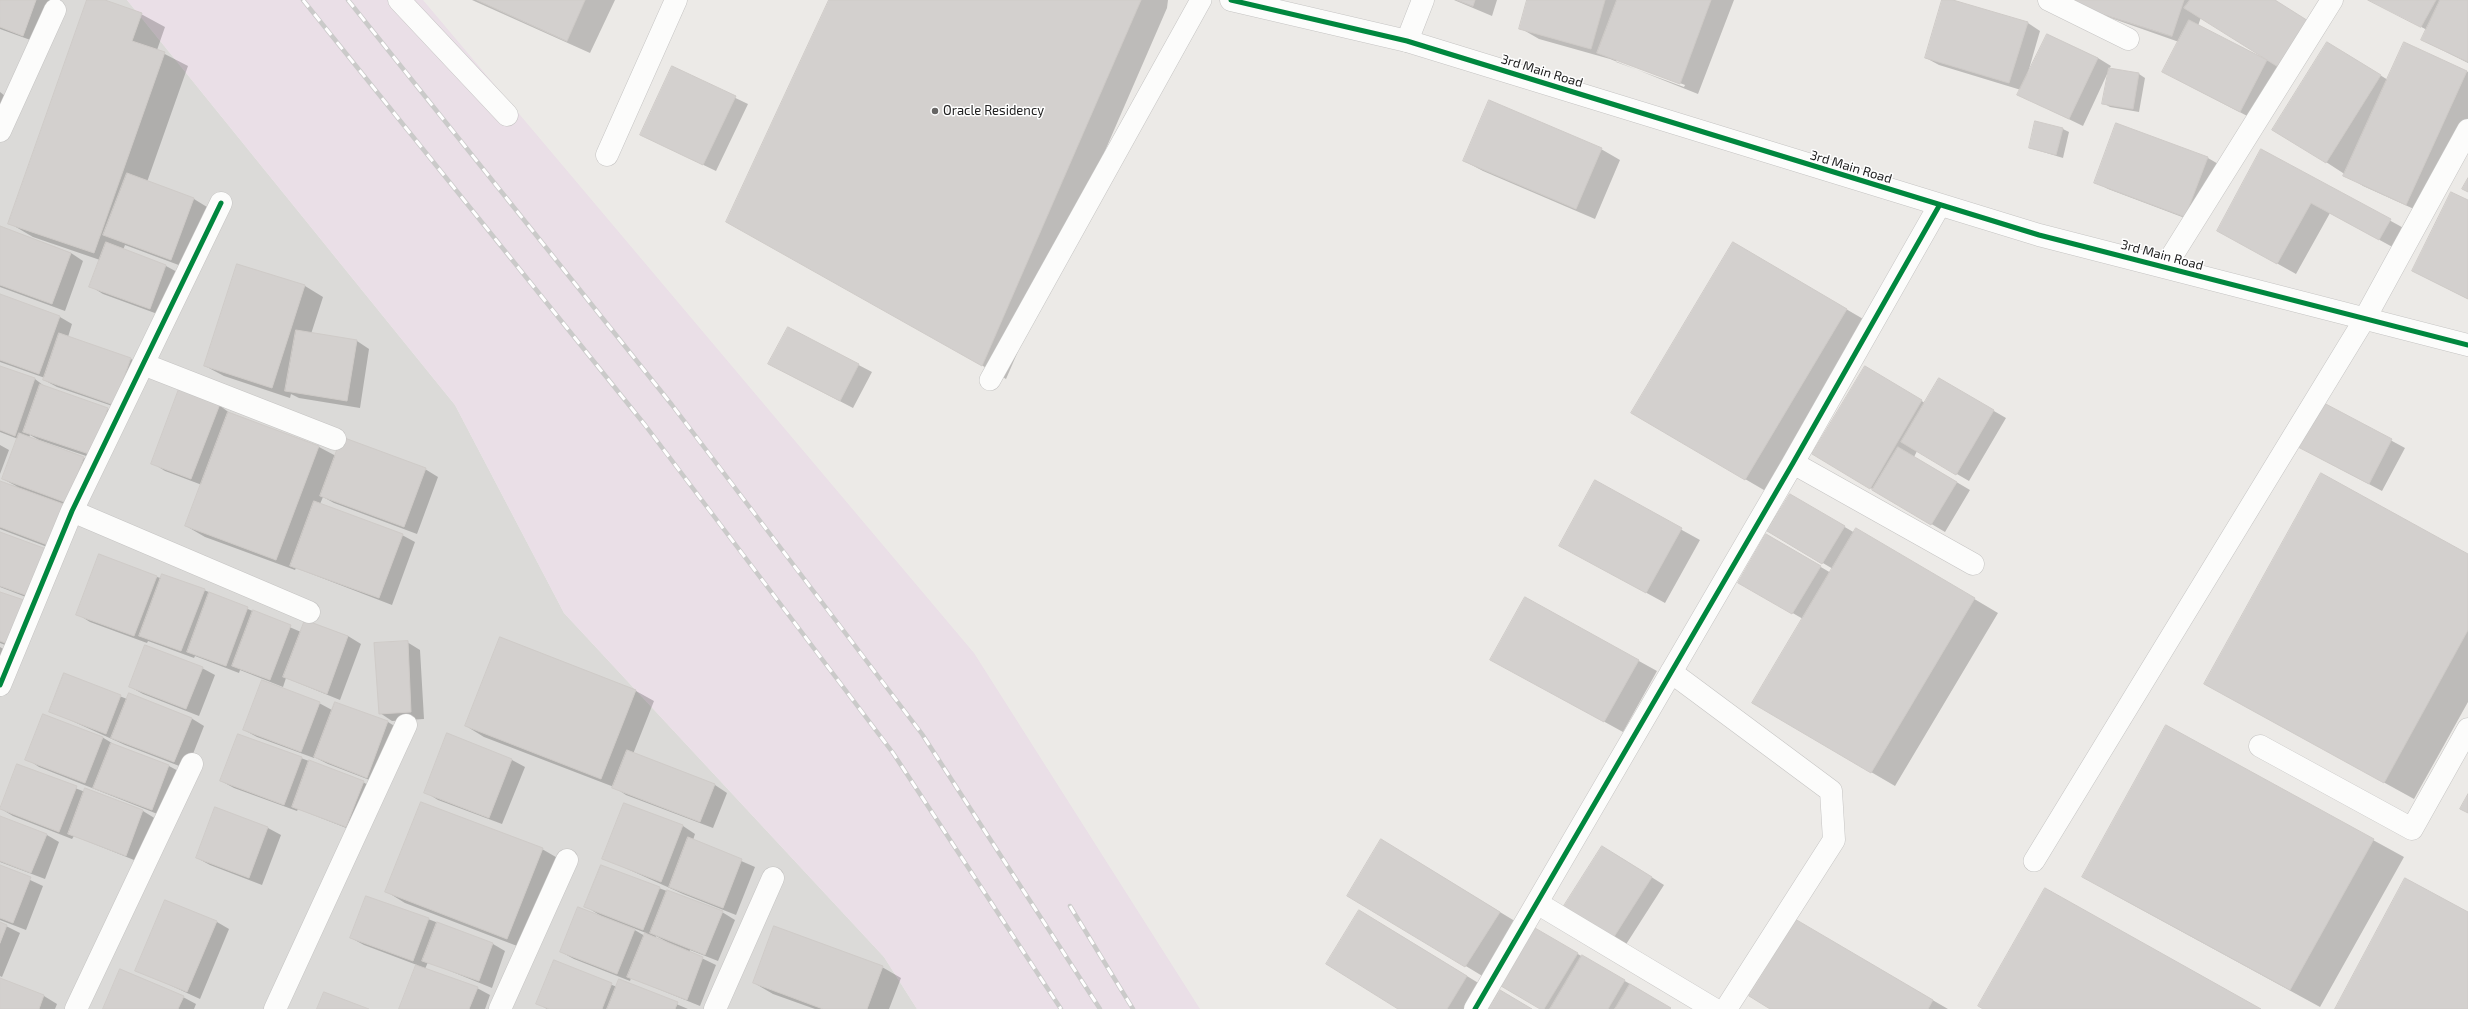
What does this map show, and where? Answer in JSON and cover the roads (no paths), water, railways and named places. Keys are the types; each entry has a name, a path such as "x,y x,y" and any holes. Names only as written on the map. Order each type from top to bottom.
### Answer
{"street":[{"path":"399,0 507,115"},
{"path":"607,155 676,0"},
{"name":"3rd Main Road","path":"1231,0 1407,41 1940,206 2039,235 2364,320 2468,345"},
{"path":"1407,41 1423,0"},
{"path":"2049,0 2128,39"},
{"path":"2165,267 2332,0"},
{"path":"0,132 55,10"},
{"path":"2364,320 2468,130"},
{"path":"0,684 72,511 221,203"},
{"path":"1475,1009 1794,463 1940,206"},
{"path":"144,364 335,439"},
{"path":"1794,463 1973,564"},
{"path":"72,511 309,612"},
{"path":"1671,672 1831,791 1834,840 1726,1009"},
{"path":"275,1009 406,725"},
{"path":"2260,746 2412,829 2468,729"},
{"path":"76,1009 192,764"},
{"path":"500,1009 567,860"},
{"path":"715,1009 773,878"},
{"path":"1537,903 1714,1009"}],"lane":[{"path":"990,380 1201,0"},
{"path":"2034,861 2364,320"}],"railway":[{"path":"303,0 645,425 893,753 1061,1009"},
{"path":"348,0 672,405 922,734 1100,1009"},
{"path":"1070,906 1133,1009"}],"place":[{"name":"Oracle Residency","path":"935,111"}]}
